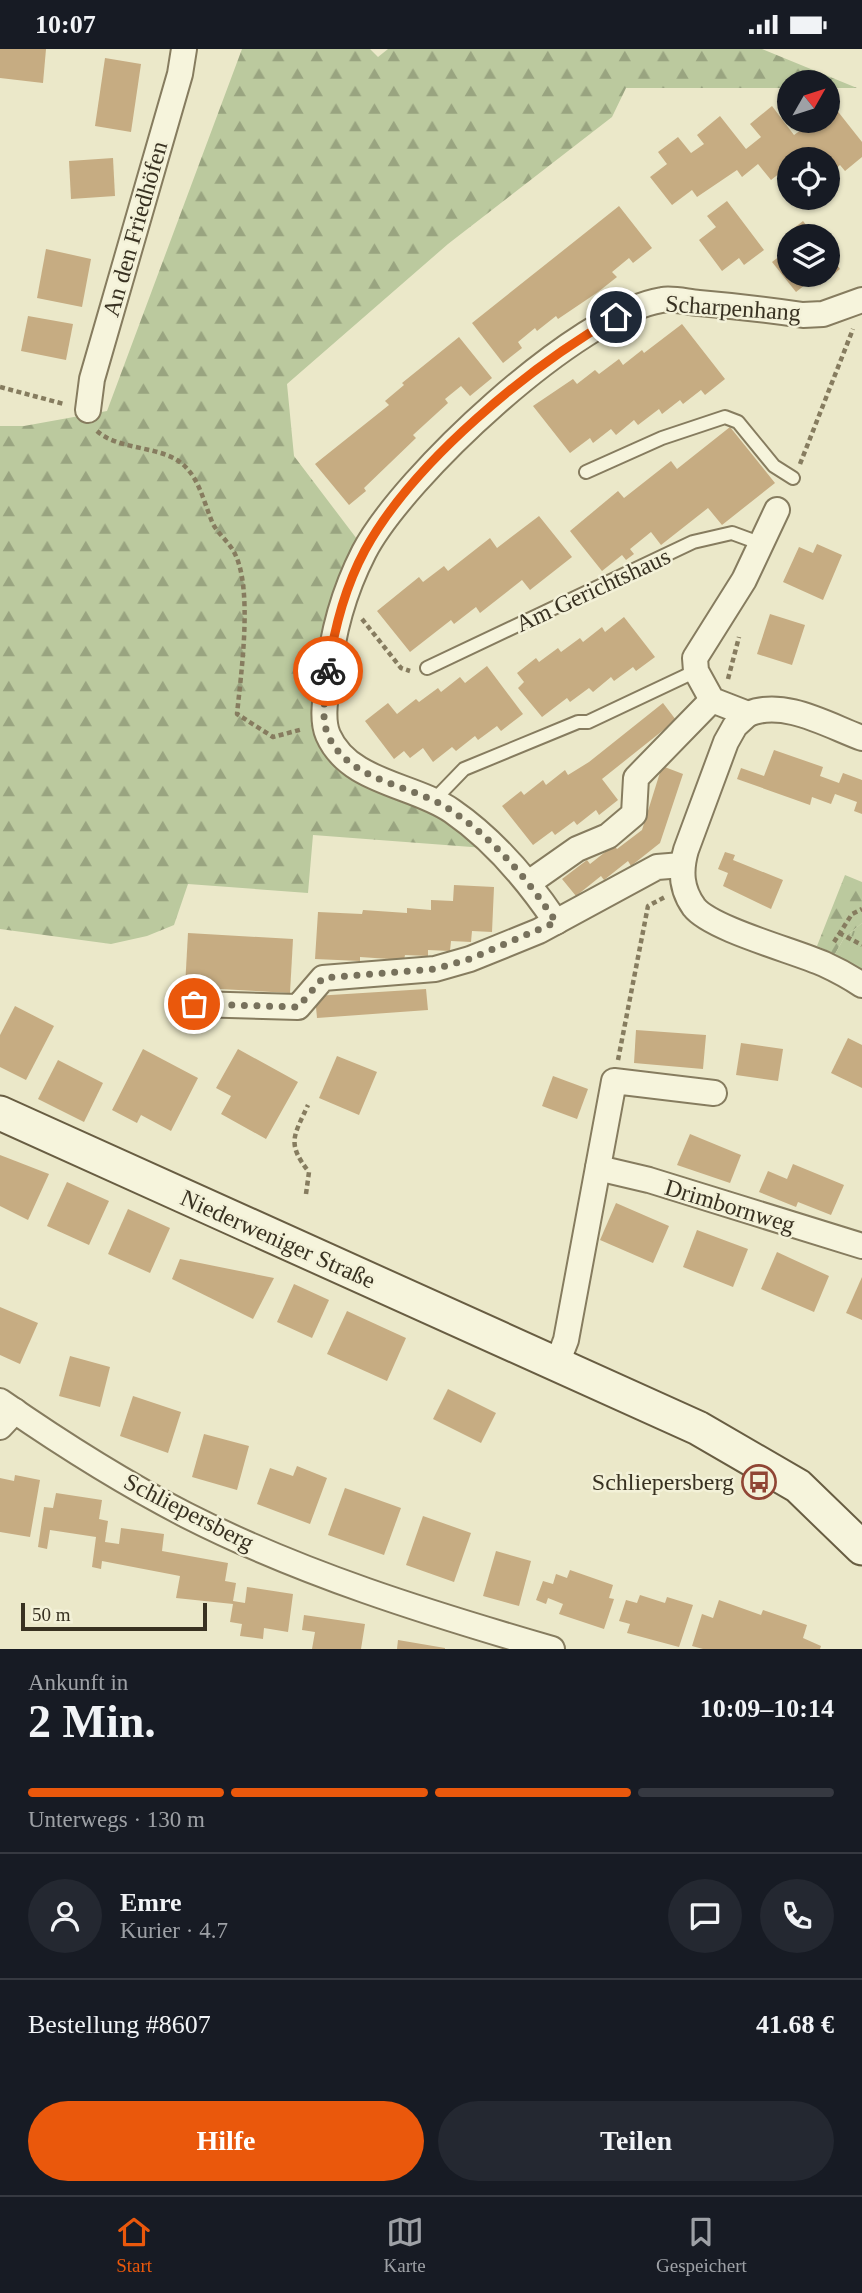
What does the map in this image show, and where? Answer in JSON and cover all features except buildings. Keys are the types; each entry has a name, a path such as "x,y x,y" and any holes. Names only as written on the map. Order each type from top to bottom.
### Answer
{"street":[{"name":"An den Friedhöfen","path":"88,410 92,379 180,74 184,49"},
{"name":"Scharpenhang","path":"345,597 365,551 399,501 479,418 574,341 616,317 662,299 803,315 859,310"},
{"path":"748,714 712,700 696,670 695,658 744,580 777,510"},
{"path":"345,597 335,630 324,710 327,734 341,755 357,768 434,800 491,842 530,883 556,922"},
{"path":"530,883 577,849 608,836 634,814 636,778 712,700"},
{"path":"862,738 788,711 763,708 748,714 735,726 726,742 682,876 695,909 716,922 823,963 862,985"},
{"path":"194,1004 298,1007 323,978 435,969 470,959 556,922 657,867 682,876"},
{"path":"556,1366 566,1341 614,1081 714,1093"},
{"name":"Niederweniger Straße","path":"0,1113 698,1428 798,1486 862,1548"},
{"name":"Drimbornweg","path":"598,1168 649,1180 862,1246"},
{"name":"Schliepersberg","path":"5,1413 187,1515 261,1549 431,1614 552,1649"}],"lane":[{"path":"586,472 662,438 726,417 738,422 774,465 793,478"},
{"name":"Am Gerichtshaus","path":"428,668 693,542 732,533 762,544"},
{"path":"434,800 464,769 578,722 588,722 696,670"}],"path":[{"path":"793,478 859,310"},
{"path":"0,387 88,410 98,433 176,460 195,478 214,527 236,555 244,600 244,647 237,714 272,737 304,729 324,710"},
{"path":"345,597 401,668 408,671 428,668"},
{"path":"614,1081 648,905 682,876"},
{"path":"823,963 852,914 862,909"},
{"path":"839,933 862,945"},
{"path":"306,1194 309,1172 294,1152 292,1144 308,1105"}],"green space":[{"path":"242,49 370,49 378,57 388,49 762,49 813,70 777,70 777,88 626,88 612,117 448,244 287,384 294,456 360,543 320,735 428,805 485,848 313,835 308,893 188,884 174,925 147,936 111,944 0,929 0,426 24,426 107,411"},
{"path":"840,81 857,88 840,88"},
{"path":"845,875 862,882 862,923 844,938 835,954 817,946"},
{"path":"862,923 862,970 835,954 844,938"}],"way so far":[{"path":"194,1004 298,1007 323,978 435,969 470,959 556,922 530,883 491,842 452,811 434,800 357,768 341,755 327,734 324,710 328,671"}],"place":[{"name":"Schliepersberg","path":"759,1482"}],"route":[{"path":"328,671 335,630 345,597 365,551 399,501 479,418 574,341 616,317"}]}
